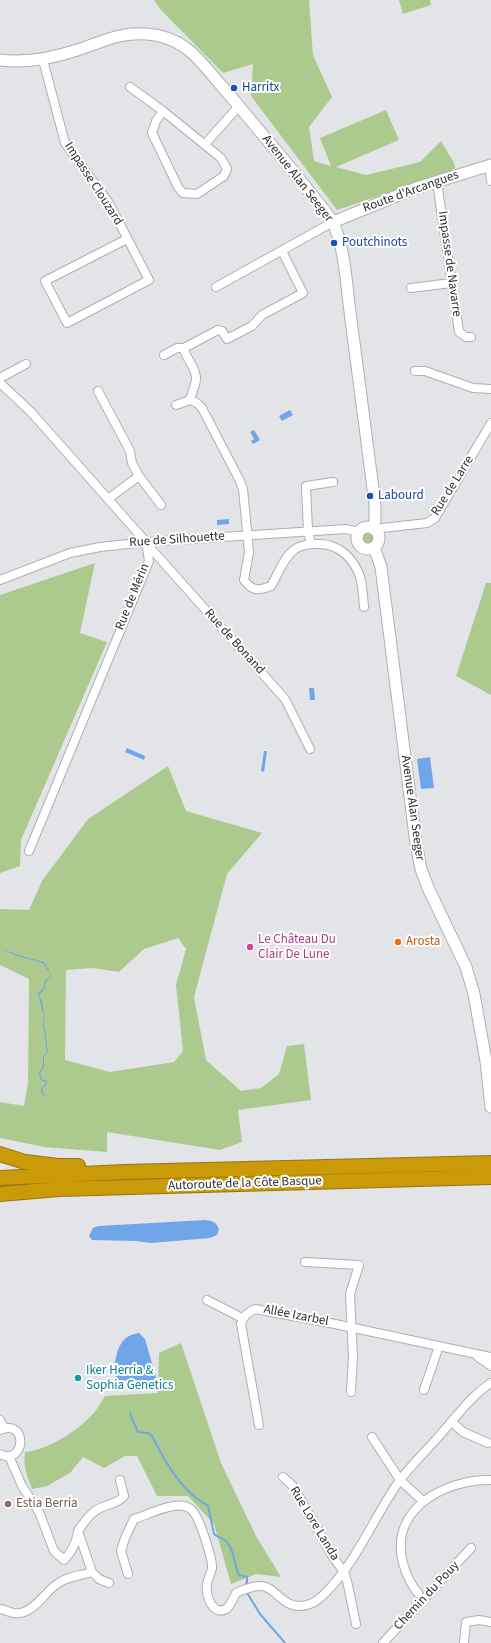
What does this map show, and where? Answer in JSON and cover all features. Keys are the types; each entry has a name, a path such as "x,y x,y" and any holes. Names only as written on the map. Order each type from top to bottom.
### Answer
{"highway":[{"path":"0,1154 25,1162 58,1166 107,1166 124,1172"},
{"name":"Autoroute de la Côte Basque","path":"0,1178 124,1172 491,1163"},
{"name":"Autoroute de la Côte Basque","path":"0,1194 59,1189 491,1176"},
{"path":"0,1202 45,1196 59,1189"}],"main road":[{"name":"Avenue Alan Seeger","path":"0,60 26,62 43,60 78,50 115,35 146,34 157,35 170,39 197,58 282,157 333,222 346,270 348,304 375,504 375,530"},
{"name":"Route d'Arcangues","path":"333,222 387,199 490,165"},
{"path":"367,528 375,530 379,539 374,547 367,549 360,546 357,540 359,532 367,528"},
{"name":"Avenue Alan Seeger","path":"374,547 381,567 416,844 421,869 429,890 466,968 474,994 489,1085 491,1107"}],"street":[{"name":"Impasse Clouzard","path":"43,60 65,143 109,203 149,280 67,323 45,281 127,238"},
{"path":"130,87 164,111 221,158 227,169 224,176 197,194 183,193 178,188 152,133 156,121 164,111"},
{"path":"205,144 239,106"},
{"path":"490,165 491,181"},
{"name":"Impasse de Navarre","path":"437,182 459,332 466,337 471,337"},
{"path":"216,287 333,222"},
{"path":"164,354 177,348 184,348 218,330 222,331 227,339 252,326 262,315 304,293 282,251"},
{"path":"411,288 451,284"},
{"path":"184,348 196,375 196,383 190,400"},
{"path":"0,378 26,364"},
{"path":"415,371 425,371 473,388 491,389"},
{"path":"0,383 31,412 146,542"},
{"path":"98,391 130,451 132,463 138,476 160,505"},
{"path":"176,405 190,400 197,403 202,408 240,481 243,489 249,552 244,580 249,587 261,590 272,586 285,560 294,549 304,545 324,544 342,550 354,562 361,578 364,607"},
{"name":"Rue de Larre","path":"375,530 427,523 435,518 491,423"},
{"path":"108,499 138,476"},
{"path":"311,544 308,531 306,486 333,482"},
{"name":"Rue de Silhouette","path":"0,580 70,553 100,547 146,542 308,531 346,529 359,532"},
{"name":"Rue de Bonand","path":"146,542 284,699 310,749"},
{"name":"Rue de Mérin","path":"29,851 149,561 146,542"},
{"path":"305,1262 359,1265 350,1294 353,1368 352,1392"},
{"path":"208,1300 242,1318 240,1324 241,1331 259,1425"},
{"name":"Allée Izarbel","path":"242,1318 250,1311 260,1309 439,1346 475,1355"},
{"path":"424,1390 439,1346"},
{"path":"475,1355 491,1357"},
{"path":"475,1355 491,1366"},
{"name":"Rue Lore Landa","path":"128,1574 121,1551 134,1519 170,1507 185,1506 194,1512 206,1539 212,1567 206,1584 209,1601 215,1608 220,1610 226,1609 230,1605 236,1593 255,1586 262,1586 269,1589 289,1604 300,1606 319,1600 344,1572 400,1480 452,1422 488,1385 491,1374"},
{"path":"0,1420 2,1429 15,1430 21,1440 20,1447 16,1453 9,1456 0,1454"},
{"path":"452,1422 463,1432 488,1443"},
{"path":"372,1437 400,1480 423,1501"},
{"path":"9,1456 22,1486 39,1512 54,1551 64,1560 71,1554 77,1541 78,1531 83,1523 96,1510 121,1500 124,1496 120,1480"},
{"name":"Rue Lore Landa","path":"283,1477 293,1486 344,1572 356,1624"},
{"path":"418,1593 408,1579 401,1556 400,1544 405,1524 423,1501 442,1489 479,1480 491,1480"},
{"path":"78,1531 92,1572 98,1579 109,1583"},
{"name":"Chemin du Pouy","path":"383,1643 471,1548"},
{"path":"0,1610 2,1609 10,1614 23,1612 35,1606 62,1581 92,1572"},
{"path":"464,1643 466,1622 479,1620 491,1622"}],"green space":[{"path":"154,0 309,0 313,55 332,97 309,127 314,161 331,166 320,138 386,110 399,140 336,167 366,175 420,162 441,141 454,163 455,168 448,173 337,210 251,96 253,64 223,73 161,10"},
{"path":"399,0 430,0 431,5 403,14"},
{"path":"368,530 374,532 376,538 374,544 368,546 362,544 360,538 362,532"},
{"path":"95,563 80,633 107,642 21,840 20,866 0,873 0,595"},
{"path":"486,583 491,583 491,695 456,676"},
{"path":"168,766 186,811 262,833 227,874 194,997 206,1060 241,1091 261,1088 279,1074 287,1046 304,1044 311,1100 238,1110 242,1142 220,1150 107,1132 107,1152 44,1147 0,1138 0,1102 24,1106 28,1083 29,979 0,965 0,909 29,910 42,881 88,819","holes":["178,938 186,949 176,985 183,1051 174,1062 110,1072 65,1060 66,970 92,968 119,972 144,949"]},
{"path":"181,1343 221,1463 256,1536 281,1577 256,1574 231,1584 214,1524 188,1496 157,1496 137,1456 125,1456 104,1468 83,1457 70,1473 47,1486 32,1489 25,1466 25,1452 34,1451 52,1444 69,1434 91,1416 105,1396 158,1393 159,1353"}],"water":[{"path":"290,410 293,415 282,421 279,416"},
{"path":"254,430 260,440 253,444 251,441 254,439 250,432"},
{"path":"229,519 229,524 217,525 217,520"},
{"path":"309,688 314,688 315,700 310,700"},
{"path":"127,748 145,756 144,760 125,752"},
{"path":"264,751 267,751 264,772 261,771"},
{"path":"430,757 434,788 421,789 417,759"},
{"path":"0,948 21,956 44,962 50,973 43,963 17,956"},
{"path":"50,974 51,977 45,983 45,988 39,996 43,1006 44,1027 48,1052 44,1056 44,1066 40,1074 42,1079 47,1081 46,1086 42,1089 43,1093 48,1098 42,1094 41,1089 46,1082 41,1080 39,1074 43,1065 43,1056 47,1052 43,1028 43,1014 38,993 44,988 44,982 50,977"},
{"path":"205,1220 212,1221 217,1225 219,1229 217,1235 210,1238 151,1243 136,1241 92,1240 89,1236 93,1228 98,1226"},
{"path":"139,1333 145,1339 157,1381 118,1380 113,1373 119,1347 126,1338"}],"waterway":[{"path":"130,1413 138,1432 148,1433 152,1436 168,1466 182,1484 198,1500 208,1506 214,1534 227,1542 232,1550 239,1575 247,1577 247,1582 244,1587"},
{"path":"246,1591 260,1614 285,1643"}],"place":[{"name":"Harritx","path":"234,88"},
{"name":"Poutchinots","path":"334,243"},
{"name":"Labourd","path":"370,496"},
{"name":"Arosta","path":"398,942"},
{"name":"Le Château Du Clair De Lune","path":"250,947"},
{"name":"Iker Herria & Sophia Genetics","path":"78,1378"},
{"name":"Estia Berria","path":"8,1504"}]}
